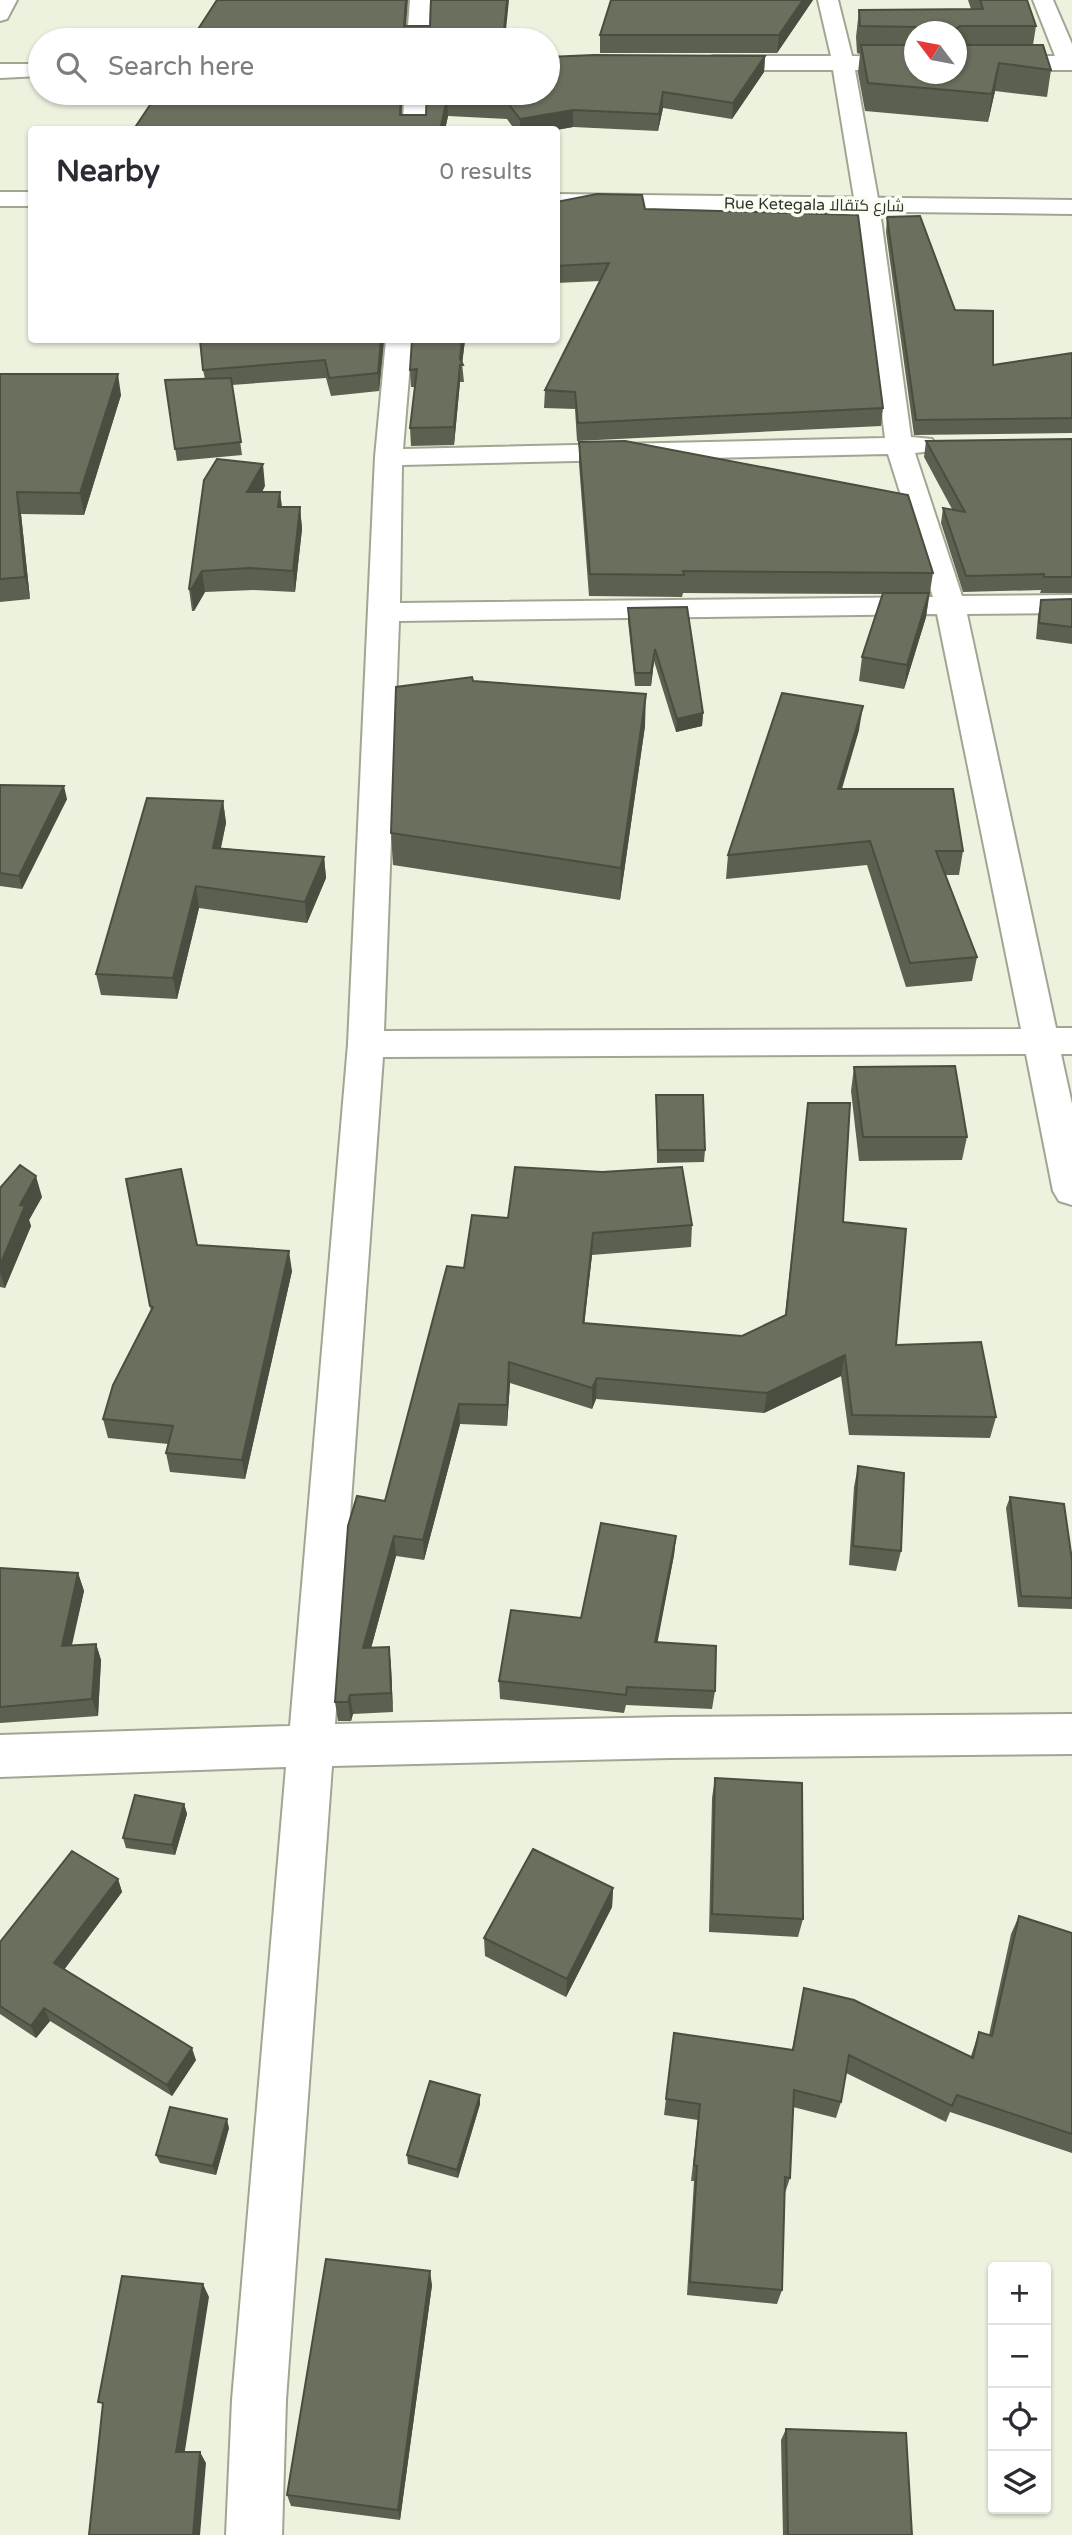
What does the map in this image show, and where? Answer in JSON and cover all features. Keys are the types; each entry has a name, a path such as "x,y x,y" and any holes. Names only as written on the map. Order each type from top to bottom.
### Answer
{"street":[{"path":"0,15 6,0"},
{"path":"419,28 420,0"},
{"path":"828,0 843,62 867,204 899,445 950,605 1055,1042 1072,1191"},
{"path":"967,63 1071,63 1043,0"},
{"path":"690,63 904,63"},
{"path":"0,71 28,70"},
{"path":"414,126 415,105"},
{"path":"0,199 28,199"},
{"name":"Rue Ketegala شارع كتقالا","path":"560,201 1072,207"},
{"path":"254,2535 259,2400 366,1044 389,457 399,343"},
{"path":"389,457 666,453 952,444"},
{"path":"385,612 1072,604"},
{"path":"366,1044 1055,1042"},
{"path":"0,1756 310,1745 776,1734 1072,1734"}],"building":[{"path":"217,0 406,0 404,26 430,26 431,0 507,0 504,28 199,28"},
{"path":"611,0 803,0 779,35 600,35"},
{"path":"980,0 1027,0 1036,26 967,26 967,21 904,21 904,27 860,26 859,10 983,9"},
{"path":"861,45 904,45 904,84 967,84 967,45 1043,45 1051,70 999,63 992,94 868,83"},
{"path":"560,56 765,56 733,103 663,92 659,114 573,110 520,119 509,105 560,105"},
{"path":"150,105 400,105 400,115 426,115 426,105 446,105 441,126 136,126"},
{"path":"597,194 642,195 645,209 858,215 883,408 578,423 575,392 545,390 609,263 560,266 560,201"},
{"path":"920,216 955,310 993,311 993,365 1072,353 1072,418 916,420 887,217"},
{"path":"200,343 381,343 378,373 329,378 325,360 203,370"},
{"path":"412,343 462,343 460,359 463,365 460,365 454,427 410,428 417,369 410,370"},
{"path":"0,374 118,374 80,493 17,492 25,577 0,579"},
{"path":"231,378 241,442 175,449 165,380"},
{"path":"1072,439 1072,577 1044,577 1044,574 966,576 943,508 965,512 926,441"},
{"path":"625,441 908,495 933,573 683,571 684,575 590,574 579,442"},
{"path":"217,459 263,464 247,492 280,492 278,507 300,507 293,571 250,568 202,571 191,590 189,589 204,480"},
{"path":"883,593 929,593 907,665 862,657"},
{"path":"1072,599 1072,627 1039,623 1041,600"},
{"path":"687,607 703,713 677,719 655,649 651,673 635,673 628,608"},
{"path":"472,677 473,681 646,694 621,868 391,833 396,687"},
{"path":"782,693 863,706 838,789 953,789 963,851 936,851 977,957 910,963 870,841 728,855"},
{"path":"0,785 64,786 19,876 0,873"},
{"path":"147,798 223,801 213,848 324,857 305,902 196,886 173,978 96,974"},
{"path":"955,1066 967,1137 863,1137 854,1067"},
{"path":"656,1095 703,1095 705,1150 658,1150"},
{"path":"808,1103 850,1103 843,1222 906,1229 896,1345 981,1342 996,1417 852,1415 845,1355 767,1393 597,1378 592,1388 509,1362 507,1405 459,1404 423,1540 394,1536 363,1648 389,1647 391,1693 350,1695 348,1702 335,1702 348,1526 357,1496 385,1501 447,1266 464,1268 472,1215 508,1218 515,1167 602,1172 682,1167 692,1225 593,1233 583,1323 742,1336 786,1315"},
{"path":"20,1165 36,1176 20,1205 25,1206 0,1265 0,1188"},
{"path":"181,1169 197,1245 289,1251 242,1460 166,1453 173,1426 103,1419 113,1385 153,1307 150,1306 126,1179"},
{"path":"858,1466 904,1473 901,1551 853,1546"},
{"path":"1010,1497 1064,1504 1072,1560 1072,1598 1021,1596"},
{"path":"601,1523 676,1536 655,1642 716,1646 715,1691 627,1687 626,1695 499,1681 511,1610 581,1618"},
{"path":"0,1568 78,1573 62,1646 96,1644 92,1699 0,1707"},
{"path":"715,1778 802,1783 803,1919 712,1914"},
{"path":"135,1795 184,1804 172,1845 123,1838"},
{"path":"533,1849 613,1888 567,1979 484,1938"},
{"path":"72,1851 118,1879 54,1963 192,2048 167,2085 44,2008 31,2026 0,2006 0,1942"},
{"path":"1019,1916 1072,1933 1072,2134 957,2095 952,2106 849,2055 841,2102 794,2090 790,2178 785,2177 782,2290 690,2282 697,2166 694,2165 700,2104 666,2099 674,2033 793,2050 804,1988 854,2000 973,2058 979,2032 992,2036"},
{"path":"430,2081 480,2095 457,2170 407,2155"},
{"path":"170,2107 227,2119 213,2166 156,2155"},
{"path":"326,2259 430,2271 398,2510 287,2495"},
{"path":"122,2276 203,2284 176,2452 200,2452 193,2535 89,2535 103,2403 98,2402"},
{"path":"786,2429 906,2433 912,2535 788,2535"}]}
